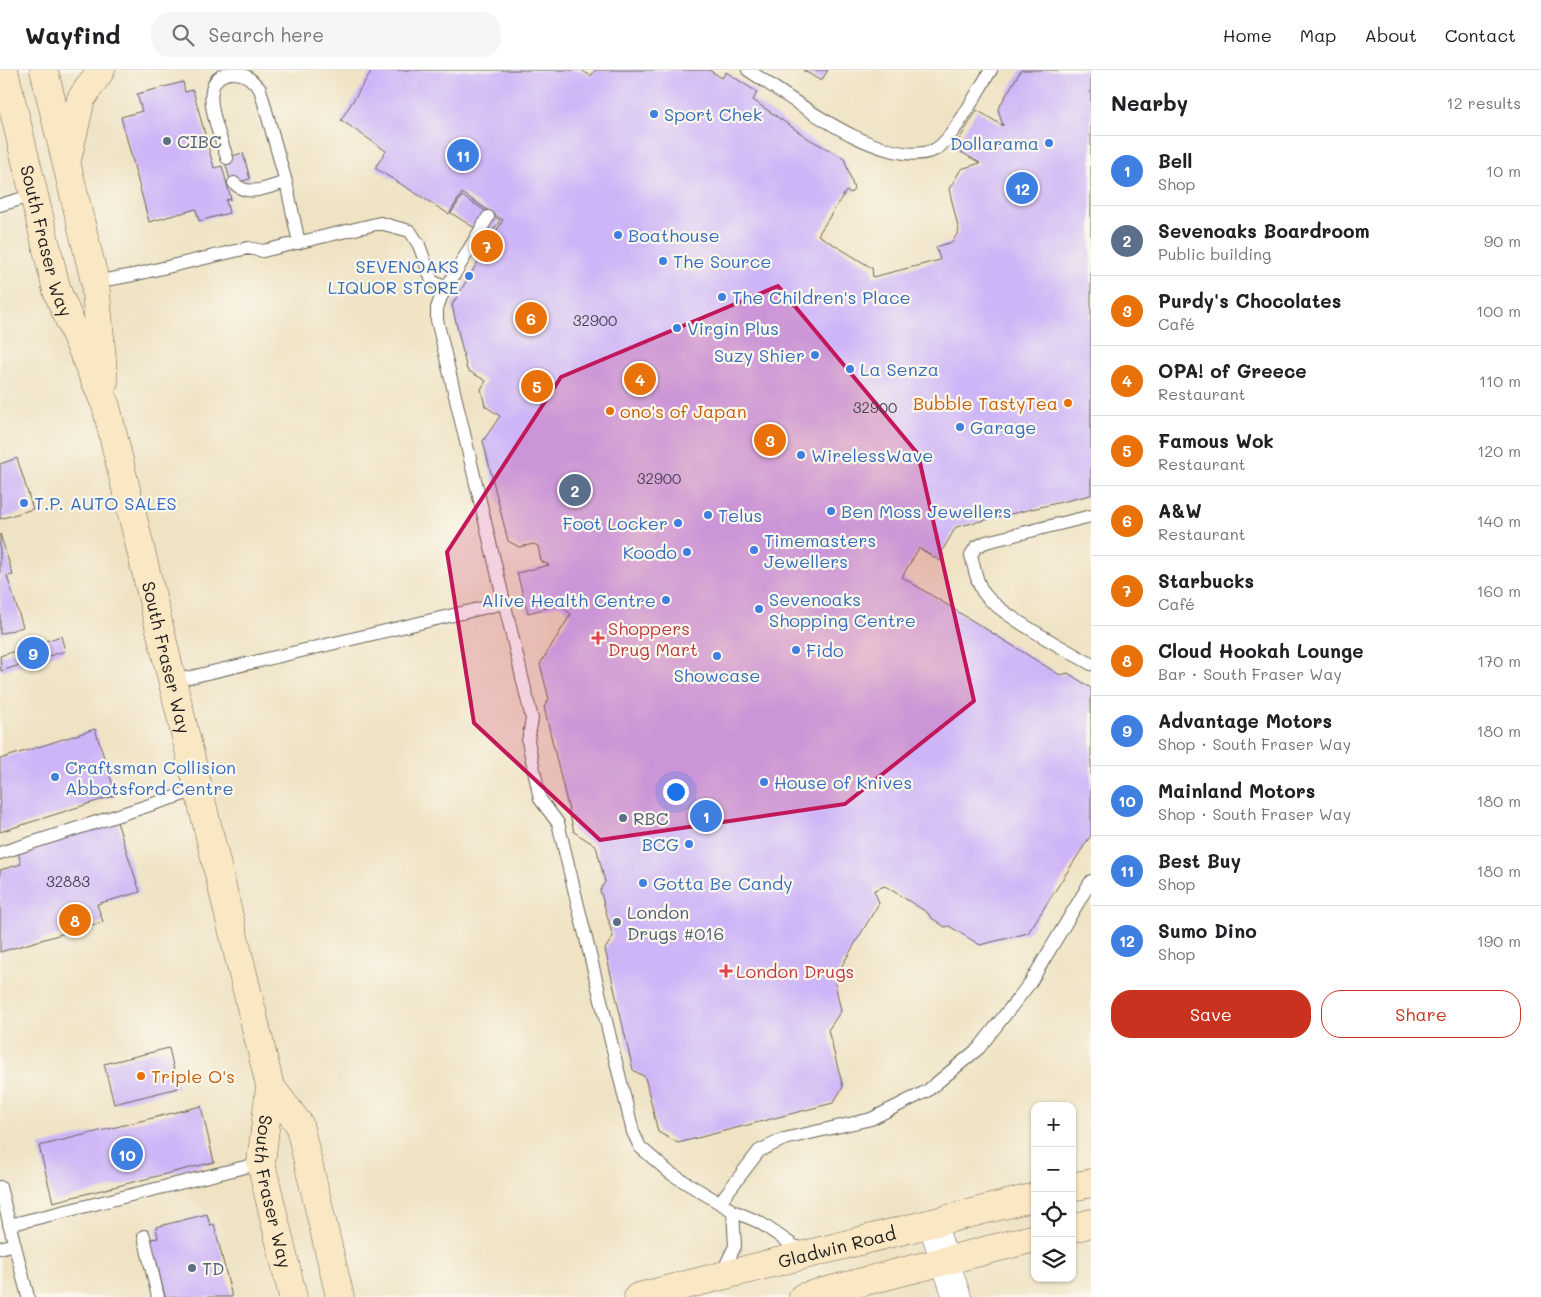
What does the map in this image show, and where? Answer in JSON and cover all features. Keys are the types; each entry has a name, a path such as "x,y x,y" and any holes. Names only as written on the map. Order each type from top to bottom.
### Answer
{"main road":[{"name":"South Fraser Way","path":"44,70 95,282 106,406 174,681 270,1086 261,1163 293,1297"},
{"path":"66,162 81,99 101,70"},
{"name":"South Fraser Way","path":"4,71 57,291 106,406"},
{"name":"South Fraser Way","path":"270,1086 299,1124 340,1297"},
{"path":"1076,1187 1091,1183"},
{"name":"Gladwin Road","path":"638,1297 1031,1198"},
{"path":"1076,1227 1091,1224"},
{"path":"326,1238 354,1297"},
{"path":"803,1297 1031,1239"},
{"path":"276,1297 282,1252"}],"street":[{"path":"932,1224 956,1297"}],"lane":[{"path":"748,70 856,139 895,153 915,154 935,150 951,135 991,70"},
{"path":"227,158 211,104 210,91 216,80 227,74 239,72 251,78 260,89 286,182 299,244"},
{"path":"234,183 240,190 251,192 286,182"},
{"path":"0,205 34,195"},
{"path":"488,217 446,288 437,308 437,320 532,719 528,741 540,799 558,823 633,1132 640,1147 650,1158 670,1173 720,1202 733,1212 758,1222 794,1246 818,1252"},
{"path":"95,282 141,274 248,248 263,252 380,223 410,231 419,245 432,281 446,288"},
{"path":"1091,516 986,542 976,547 971,555 979,586 984,594 1003,611 1091,664"},
{"path":"174,681 504,603"},
{"path":"0,853 200,789"},
{"path":"720,1202 760,1151 784,1139 871,1119 927,1091 979,1048 1030,982 1091,881"},
{"path":"9,1225 261,1163"},
{"path":"0,1187 28,1297"},
{"path":"721,1276 736,1246 733,1212"},
{"path":"144,1236 158,1297"},
{"path":"0,1248 14,1244"}],"highlighted area":[{"path":"778,286 918,454 974,701 845,804 600,840 474,723 447,552 561,377"}],"building":[{"name":"Sevenoaks Shopping Centre","path":"372,70 581,70 591,76 595,70 709,70 722,78 726,72 757,92 753,100 809,139 844,158 854,189 851,193 846,191 818,235 872,268 873,277 940,260 936,247 952,242 959,231 949,189 961,169 980,163 954,148 977,110 1003,126 998,109 1021,70 1091,70 1091,495 956,527 942,551 943,557 940,561 919,548 902,577 1060,675 1068,673 1091,688 1091,835 1028,933 980,945 949,926 945,927 930,917 928,913 885,886 874,890 879,903 834,979 841,1011 828,1030 843,1087 833,1103 678,1143 658,1132 645,1077 633,1070 605,949 613,937 600,890 605,882 596,846 574,832 544,707 549,699 540,664 571,614 560,605 528,613 517,573 549,565 541,561 538,546 534,544 519,547 508,541 483,441 500,416 485,406 481,389 486,381 467,370 452,305 503,220 462,193 449,214 375,168 386,151 341,120"},
{"path":"803,70 828,70 821,81"},
{"name":"CIBC","path":"183,82 185,92 193,90 214,168 222,166 231,199 226,200 229,213 199,221 196,209 149,222 121,117 142,111 137,94"},
{"path":"243,153 250,179 231,184 224,158"},
{"path":"462,196 500,220 489,237 451,213"},
{"path":"17,458 33,509 0,519 0,464"},
{"path":"0,534 13,575 7,576 23,627 0,634"},
{"path":"61,636 65,651 1,671 0,656"},
{"name":"Craftsman Collision Abbotsford Centre","path":"95,729 116,795 0,832 0,759"},
{"path":"117,822 140,892 97,904 103,922 0,952 0,870 21,864 18,852"},
{"name":"Triple O's","path":"169,1048 178,1088 114,1104 104,1064"},
{"path":"201,1106 214,1162 53,1202 39,1146"},
{"name":"TD","path":"207,1214 210,1225 214,1224 232,1297 165,1297 151,1239 158,1238 156,1227"}],"place":[{"name":"Sport Chek","path":"654,114"},
{"name":"CIBC","path":"167,141"},
{"name":"Dollarama","path":"1049,143"},
{"name":"Best Buy","path":"463,155"},
{"name":"Sumo Dino","path":"1022,188"},
{"name":"Boathouse","path":"618,235"},
{"name":"Starbucks","path":"487,246"},
{"name":"The Source","path":"663,261"},
{"name":"SEVENOAKS LIQUOR STORE","path":"469,276"},
{"name":"The Children's Place","path":"722,297"},
{"name":"A&W","path":"531,318"},
{"name":"Virgin Plus","path":"677,328"},
{"name":"Suzy Shier","path":"815,355"},
{"name":"La Senza","path":"850,369"},
{"name":"OPA! of Greece","path":"640,379"},
{"name":"Famous Wok","path":"537,386"},
{"name":"Bubble TastyTea","path":"1068,403"},
{"name":"ono's of Japan","path":"610,411"},
{"name":"Garage","path":"960,427"},
{"name":"Purdy's Chocolates","path":"770,440"},
{"name":"WirelessWave","path":"801,455"},
{"name":"Sevenoaks Boardroom","path":"575,490"},
{"name":"T.P. AUTO SALES","path":"24,503"},
{"name":"Ben Moss Jewellers","path":"831,511"},
{"name":"Telus","path":"708,515"},
{"name":"Foot Locker","path":"678,523"},
{"name":"Timemasters Jewellers","path":"754,550"},
{"name":"Koodo","path":"687,552"},
{"name":"Alive Health Centre","path":"666,600"},
{"name":"Sevenoaks Shopping Centre","path":"759,609"},
{"name":"Shoppers Drug Mart","path":"598,638"},
{"name":"Fido","path":"796,650"},
{"name":"Advantage Motors","path":"33,653"},
{"name":"Showcase","path":"717,656"},
{"name":"Craftsman Collision Abbotsford Centre","path":"55,777"},
{"name":"House of Knives","path":"764,782"},
{"name":"Bell","path":"706,816"},
{"name":"RBC","path":"623,818"},
{"name":"BCG","path":"689,844"},
{"name":"Gotta Be Candy","path":"643,883"},
{"name":"Cloud Hookah Lounge","path":"75,920"},
{"name":"London Drugs #016","path":"617,922"},
{"name":"London Drugs","path":"726,971"},
{"name":"Triple O's","path":"141,1076"},
{"name":"Mainland Motors","path":"127,1154"},
{"name":"TD","path":"192,1268"}]}
